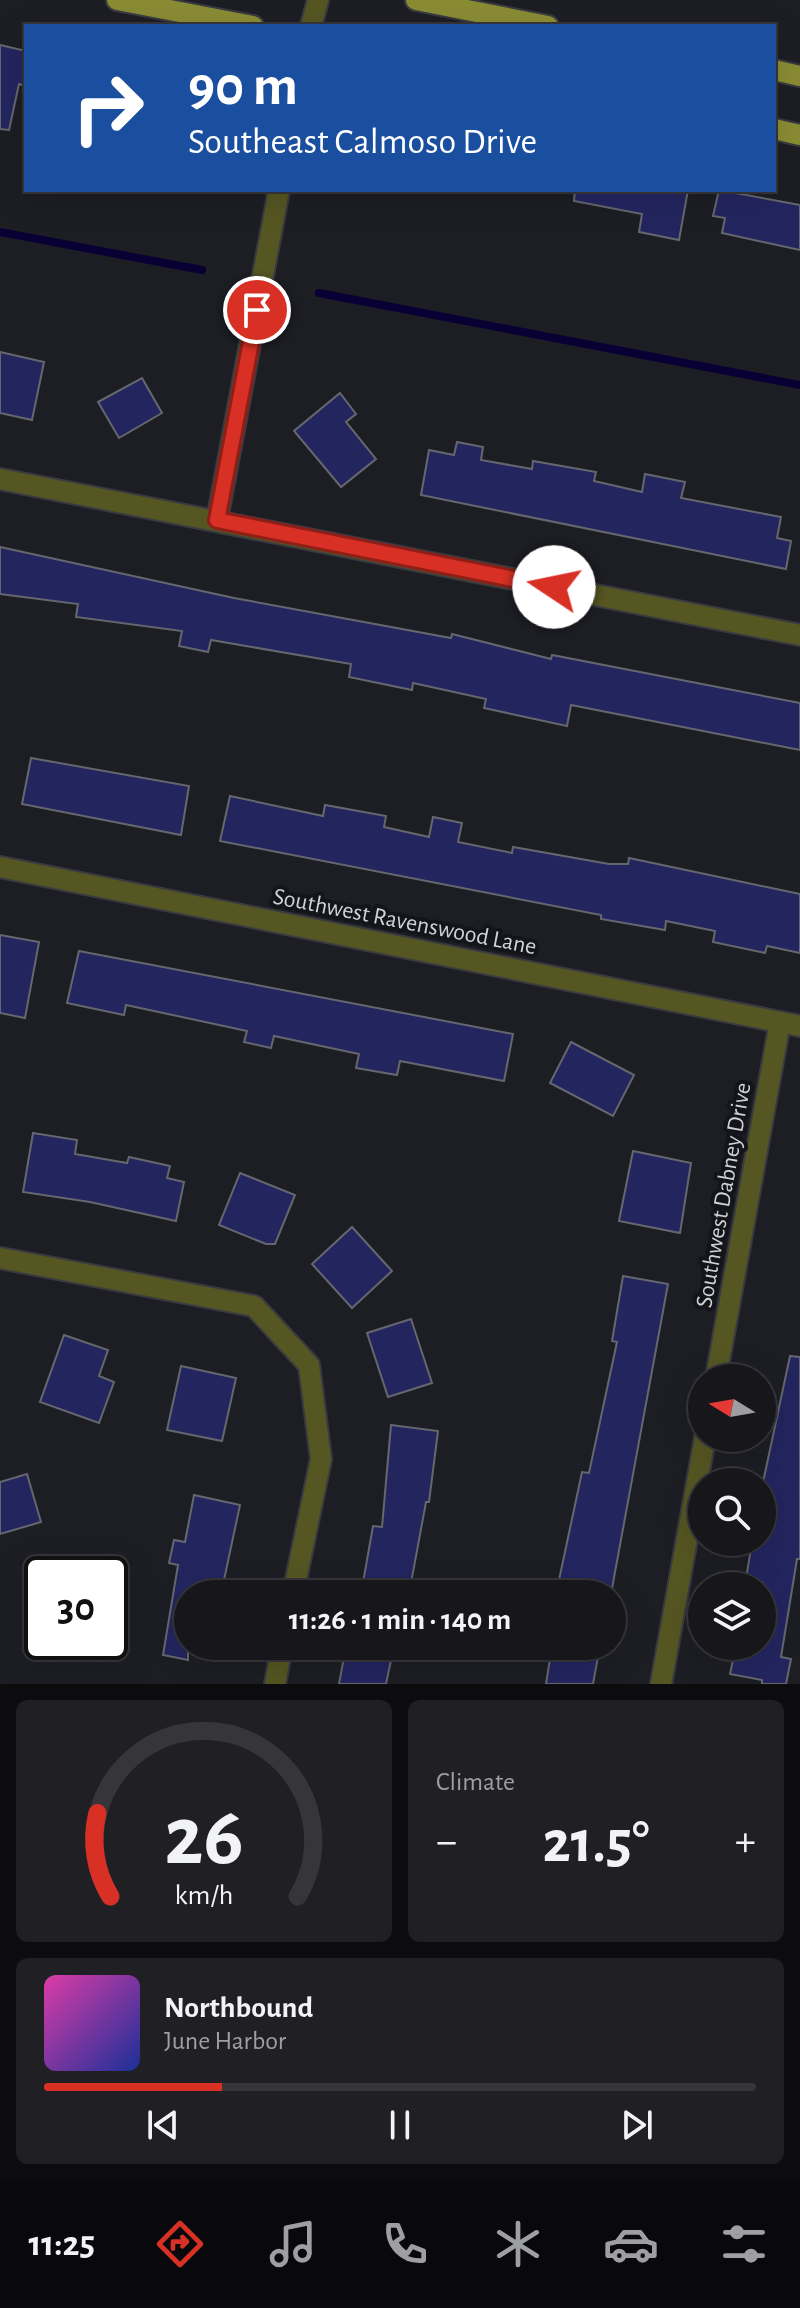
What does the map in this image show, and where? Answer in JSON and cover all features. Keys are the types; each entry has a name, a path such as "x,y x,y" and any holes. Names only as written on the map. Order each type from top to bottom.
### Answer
{"main road":[{"path":"117,0 243,24"},
{"path":"416,0 538,24"},
{"path":"776,70 800,76"},
{"path":"776,129 800,135"}],"street":[{"path":"312,24 318,0"},
{"path":"217,520 279,192"},
{"path":"0,479 800,635"},
{"name":"Southwest Ravenswood Lane","path":"0,867 790,1024"},
{"name":"Southwest Dabney Drive","path":"719,1364 790,1024"},
{"path":"0,1258 254,1306 309,1365 321,1459 296,1580"},
{"path":"661,1684 702,1452"},
{"path":"275,1684 279,1660"}],"building":[{"path":"0,45 24,51 24,85 19,84 9,130 0,129"},
{"path":"575,192 688,192 679,240 639,232 642,214 574,201"},
{"path":"719,192 800,205 800,250 722,233 725,218 713,216"},
{"path":"0,352 44,362 32,420 0,413"},
{"path":"142,378 162,413 119,438 98,402"},
{"path":"340,393 356,414 346,422 376,459 341,487 294,431"},
{"path":"457,442 483,447 481,460 532,469 533,461 596,472 594,481 642,492 645,474 685,482 681,498 781,517 777,538 791,541 786,569 421,495 429,450 454,455"},
{"path":"0,547 234,598 451,638 452,634 551,659 552,655 800,703 800,750 571,705 567,726 484,708 486,699 413,683 412,690 349,677 351,664 211,640 208,652 179,646 182,631 76,617 78,604 0,594"},
{"path":"31,758 189,786 181,835 22,804"},
{"path":"230,796 323,816 325,805 386,816 384,827 429,837 433,817 462,823 458,842 512,853 513,847 609,864 628,864 629,858 800,894 800,953 767,946 765,953 713,942 715,931 666,921 665,930 601,919 601,915 220,841"},
{"path":"0,935 39,942 25,1018 0,1013"},
{"path":"79,951 513,1034 504,1081 400,1061 397,1075 356,1068 359,1054 274,1036 271,1048 244,1042 247,1031 126,1005 124,1015 67,1003"},
{"path":"571,1042 634,1075 613,1116 550,1083"},
{"path":"33,1133 77,1140 75,1154 127,1163 129,1157 170,1166 167,1178 184,1182 176,1221 90,1202 23,1192"},
{"path":"633,1151 691,1163 680,1233 619,1221"},
{"path":"240,1173 295,1195 275,1244 266,1244 219,1225"},
{"path":"352,1227 392,1271 352,1308 312,1264"},
{"path":"623,1276 668,1284 614,1580 559,1580 582,1472 589,1473 617,1342 612,1341"},
{"path":"411,1319 432,1383 388,1397 367,1333"},
{"path":"64,1335 108,1350 99,1376 114,1382 99,1423 40,1402"},
{"path":"790,1356 800,1357 800,1559 797,1559 781,1657 791,1659 786,1684 762,1684 762,1680 730,1674 733,1660 776,1660 776,1572 747,1572 750,1556 776,1556 776,1468 766,1468 769,1452 776,1452 776,1422"},
{"path":"181,1366 236,1378 222,1441 167,1430"},
{"path":"391,1425 438,1431 429,1502 426,1502 412,1580 363,1580 373,1526 382,1527"},
{"path":"27,1474 41,1522 0,1534 0,1482"},
{"path":"194,1495 240,1505 224,1580 176,1580 178,1565 169,1563 174,1540 185,1542"},
{"path":"174,1589 174,1657 163,1655"},
{"path":"343,1660 391,1660 386,1684 339,1684"},
{"path":"550,1660 597,1660 593,1684 546,1684"}],"waterway":[{"path":"0,232 202,270"},
{"path":"319,293 800,385"}],"route":[{"path":"257,310 217,520 554,587"}]}
